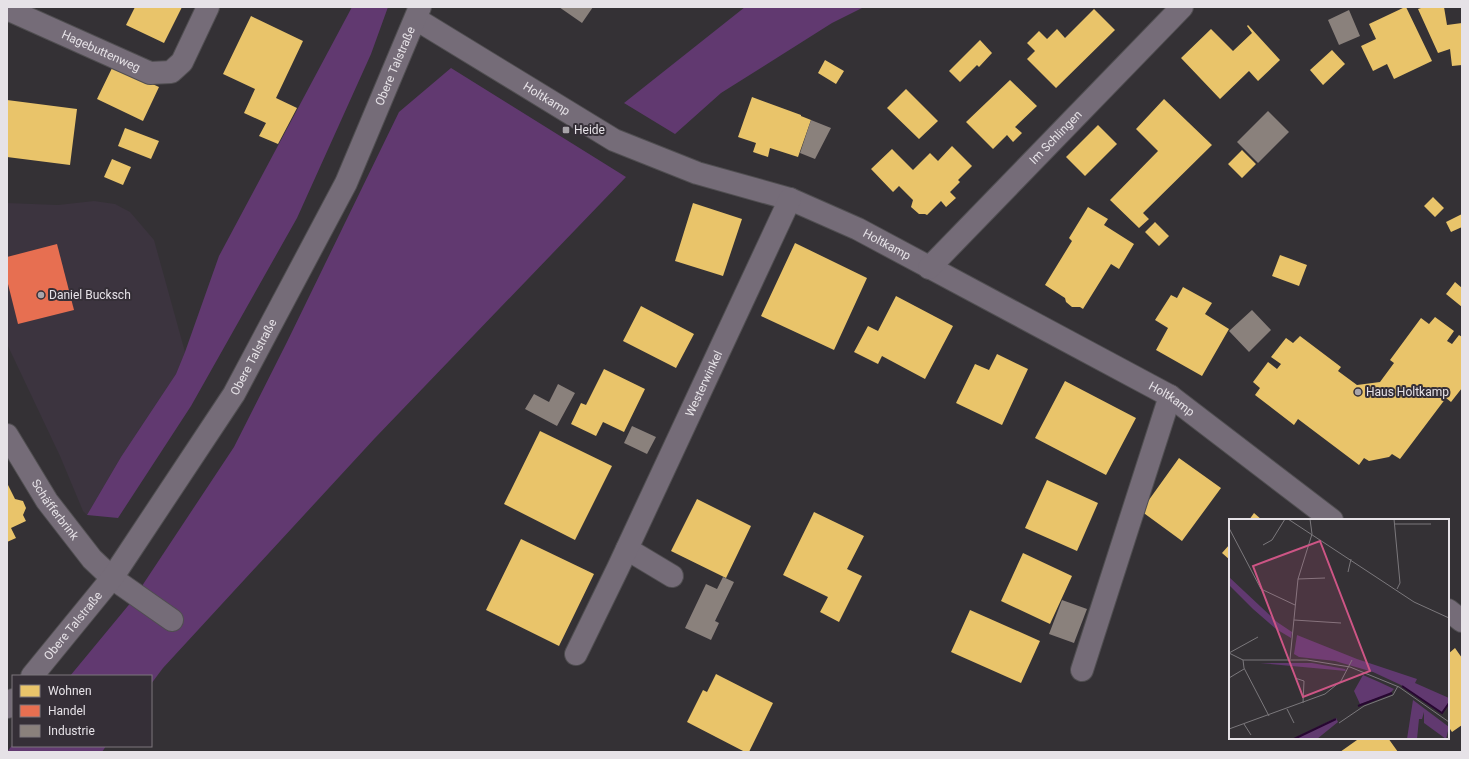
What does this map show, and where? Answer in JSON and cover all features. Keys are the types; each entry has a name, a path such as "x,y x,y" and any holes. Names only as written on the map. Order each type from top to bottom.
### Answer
{"street":[{"name":"Hagebuttenweg","path":"7,9 150,73 171,72 182,62 208,7"},
{"name":"Im Schlingen","path":"929,268 1182,7"},
{"name":"Holtkamp","path":"418,13 614,140 697,173 790,199 858,229 1170,396 1331,519"},
{"name":"Obere Talstraße","path":"33,675 112,578 234,394 346,183 418,13"},
{"name":"Westerwinkel","path":"576,654 627,549 790,199"},
{"path":"1082,670 1170,396"},
{"name":"Schäfferbrink","path":"7,435 47,501 92,559 112,578 172,620"},
{"path":"627,549 672,576"},
{"path":"1449,611 1462,621"}],"shaded area":[{"path":"352,7 388,7 371,54 297,218 191,406 118,518 87,515 121,457 176,374 219,256"},
{"path":"745,7 864,7 832,23 721,93 675,134 624,103"},
{"path":"451,68 626,177 375,438 163,668 152,683 152,675 71,675 132,601 234,447 399,112"},
{"path":"94,201 115,204 130,212 154,240 185,352 176,374 121,457 87,515 83,511 60,456 7,344 7,203 58,205"},
{"path":"12,745 12,747 105,747 102,752 7,752"}],"building: Wohnen":[{"path":"135,7 182,7 164,43 126,25"},
{"path":"1405,7 1432,61 1394,79 1387,64 1373,71 1361,46 1376,39 1369,24"},
{"path":"1424,7 1444,7 1447,25 1462,23 1462,65 1452,66 1450,49 1438,53 1418,9"},
{"path":"1094,9 1115,30 1056,88 1027,59 1035,51 1027,43 1039,31 1047,39 1057,29 1065,38"},
{"path":"251,16 303,41 276,98 297,108 278,144 259,136 266,123 244,113 255,89 223,74"},
{"path":"1248,25 1280,60 1258,81 1249,71 1220,99 1181,58 1211,29 1233,51 1252,33 1247,26"},
{"path":"980,40 992,53 979,67 977,65 960,82 949,71"},
{"path":"1332,50 1345,64 1323,85 1310,70"},
{"path":"825,60 844,71 836,84 818,73"},
{"path":"113,66 159,87 143,121 97,99"},
{"path":"1010,80 1037,106 1015,127 1022,133 1013,142 1007,135 993,149 966,122"},
{"path":"906,89 938,121 919,139 887,108"},
{"path":"752,97 811,120 798,157 770,148 768,157 753,152 756,143 738,137"},
{"path":"1164,99 1212,145 1143,213 1149,219 1139,228 1110,200 1158,151 1136,129"},
{"path":"7,100 77,109 70,165 7,157"},
{"path":"1098,125 1117,144 1085,176 1066,157"},
{"path":"125,128 159,141 151,159 118,146"},
{"path":"952,146 972,166 958,180 960,182 950,192 956,198 946,207 941,201 927,215 919,214 911,207 913,200 899,186 893,192 871,169 892,149 913,170 930,153 938,161"},
{"path":"1242,150 1256,164 1242,178 1228,164"},
{"path":"112,159 131,167 123,185 104,177"},
{"path":"1433,197 1444,208 1435,217 1424,206"},
{"path":"693,203 742,219 723,276 675,261"},
{"path":"1088,207 1108,219 1104,225 1134,244 1119,269 1111,264 1083,309 1080,307 1072,307 1066,302 1065,298 1045,285 1072,241 1069,238"},
{"path":"1462,214 1462,227 1451,232 1446,222"},
{"path":"1155,222 1169,236 1159,246 1145,232"},
{"path":"795,243 867,278 834,350 761,316"},
{"path":"1280,255 1307,265 1299,286 1272,276"},
{"path":"1455,282 1462,288 1462,307 1446,294"},
{"path":"1183,287 1212,303 1205,314 1229,329 1202,376 1156,350 1168,328 1155,320 1171,295 1177,298"},
{"path":"896,296 953,326 925,379 882,356 878,364 854,352 868,326 878,331"},
{"path":"641,306 694,334 676,368 623,341"},
{"name":"Haus Holtkamp","path":"1435,317 1454,331 1447,341 1452,344 1459,335 1462,337 1462,388 1451,402 1446,398 1400,459 1392,454 1389,457 1369,461 1364,458 1359,465 1298,419 1294,425 1255,395 1260,388 1253,382 1268,362 1277,369 1281,364 1271,357 1286,338 1293,343 1300,336 1341,367 1338,371 1357,385 1380,382 1394,363 1390,360 1421,318 1429,324"},
{"path":"997,354 1028,369 1002,425 956,403 975,364 989,370"},
{"path":"604,369 645,389 624,432 603,422 596,436 571,424 581,403 586,405"},
{"path":"1065,381 1136,418 1106,475 1035,438"},
{"path":"540,431 612,466 575,540 504,504"},
{"path":"1179,458 1221,488 1182,541 1141,511"},
{"path":"1047,480 1098,503 1077,551 1025,528"},
{"path":"7,483 15,499 23,501 26,508 23,515 26,521 11,528 16,538 7,542"},
{"path":"697,499 751,526 726,578 671,551"},
{"path":"814,512 864,536 847,569 862,576 839,622 820,612 828,597 783,575"},
{"path":"1254,513 1261,519 1250,519"},
{"path":"521,539 594,574 559,646 486,610"},
{"path":"1229,545 1229,559 1222,553"},
{"path":"1023,553 1072,576 1050,624 1001,601"},
{"path":"970,610 1040,641 1021,683 951,652"},
{"path":"1455,648 1462,658 1462,725 1452,732 1449,728 1449,653"},
{"path":"716,674 773,703 749,752 745,752 687,722 703,690 707,692"},
{"path":"1356,739 1389,739 1398,752 1340,752 1357,740"}],"building: Handel":[{"name":"Daniel Bucksch","path":"57,244 74,310 18,324 7,280 7,257"}],"building: Industrie":[{"path":"559,7 593,7 582,23"},
{"path":"1349,10 1360,36 1339,45 1328,20"},
{"path":"1268,111 1289,132 1258,163 1237,142"},
{"path":"811,120 831,128 815,159 800,153"},
{"path":"1252,310 1271,330 1249,352 1229,331"},
{"path":"558,384 575,393 557,426 525,409 534,394 549,402"},
{"path":"632,426 656,437 647,454 624,443"},
{"path":"723,577 734,582 715,621 719,623 711,640 685,628 706,584 717,589"},
{"path":"1062,600 1087,609 1074,643 1049,634"}],"place":[{"name":"Heide","path":"566,130"},
{"name":"Daniel Bucksch","path":"41,295"},
{"name":"Haus Holtkamp","path":"1358,392"}]}
